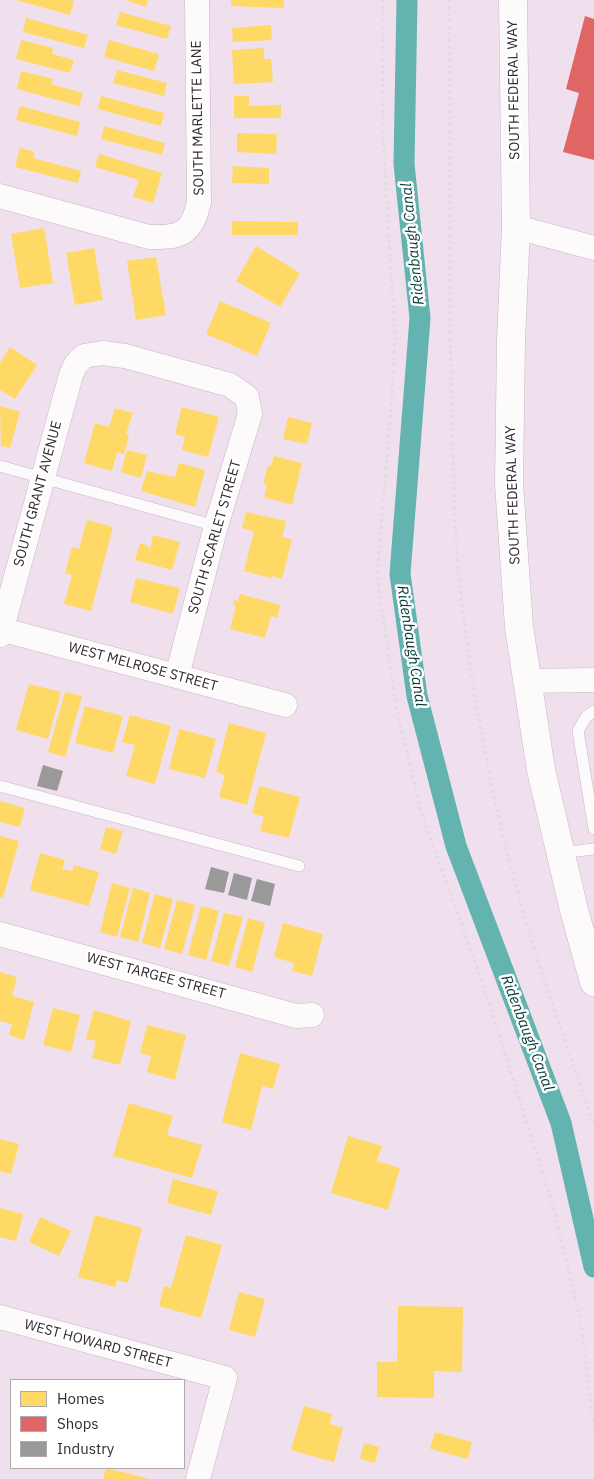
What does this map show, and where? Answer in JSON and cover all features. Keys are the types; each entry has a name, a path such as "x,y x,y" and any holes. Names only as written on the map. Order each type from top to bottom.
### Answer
{"main road":[{"name":"SOUTH FEDERAL WAY","path":"513,0 516,227 511,340 509,484 519,627 541,770 574,910 594,982"}],"street":[{"name":"SOUTH MARLETTE LANE","path":"0,196 149,237 167,238 185,232 195,219 199,202 197,0"},
{"path":"516,227 594,248"},
{"name":"SOUTH GRANT AVENUE","path":"0,631 71,375 76,364 84,356 102,353 126,356 230,385 247,397"},
{"name":"SOUTH SCARLET STREET","path":"177,676 216,526 250,414 247,397"},
{"name":"WEST MELROSE STREET","path":"0,631 285,705"},
{"path":"527,681 594,680"},
{"name":"WEST TARGEE STREET","path":"0,934 296,1016 312,1015"},
{"name":"WEST HOWARD STREET","path":"0,1318 225,1378 198,1479"}],"lane":[{"path":"0,466 216,526"},
{"path":"594,710 586,717 578,731 594,828"},
{"path":"0,786 299,866"},
{"path":"560,852 594,849"}],"path":[{"path":"383,0 383,137 395,337 392,410 377,575 396,706 420,809 483,984 554,1209 581,1324 594,1428"},
{"path":"449,0 451,127 450,328 456,524 461,601 482,736 499,820 519,898 535,950 594,1126"}],"building: Homes":[{"path":"16,0 68,0 74,1 70,15"},
{"path":"125,0 148,0 146,7"},
{"path":"231,0 284,0 284,8 231,6"},
{"path":"120,12 171,26 167,39 116,25"},
{"path":"26,18 88,35 84,48 23,32"},
{"path":"271,25 272,40 233,42 232,28"},
{"path":"21,40 53,48 52,54 74,60 70,73 16,59"},
{"path":"109,40 159,54 154,71 104,57"},
{"path":"264,48 264,59 271,59 273,82 234,84 232,50"},
{"path":"117,70 167,83 164,96 113,83"},
{"path":"21,71 53,79 51,84 83,93 79,106 17,89"},
{"path":"101,96 164,113 161,126 98,109"},
{"path":"234,96 249,96 249,106 281,105 281,118 234,118"},
{"path":"20,106 80,122 77,136 16,120"},
{"path":"104,126 165,143 162,155 101,139"},
{"path":"237,133 277,134 276,154 237,152"},
{"path":"20,148 35,152 33,158 81,171 78,183 15,167"},
{"path":"99,154 162,173 153,203 133,197 139,180 95,167"},
{"path":"233,166 269,168 269,184 232,183"},
{"path":"232,221 298,222 298,235 232,235"},
{"path":"44,228 53,283 20,288 11,234"},
{"path":"256,246 300,273 280,307 236,281"},
{"path":"94,248 103,300 75,305 66,253"},
{"path":"156,257 166,315 136,320 127,261"},
{"path":"220,301 271,323 257,356 206,334"},
{"path":"10,347 37,365 15,399 0,390 0,363"},
{"path":"0,406 20,412 10,448 2,446 1,452"},
{"path":"182,407 219,417 208,457 182,450 185,437 175,434"},
{"path":"115,408 133,413 126,434 129,435 124,454 117,452 112,471 84,463 95,423 109,427"},
{"path":"288,417 312,423 307,444 283,439"},
{"path":"127,450 147,455 141,478 121,472"},
{"path":"274,456 302,463 292,505 264,497 267,485 263,484 268,465 271,466"},
{"path":"179,463 205,470 195,507 141,491 147,471 175,477"},
{"path":"246,512 286,521 282,537 292,540 282,579 244,571 254,531 242,528"},
{"path":"87,520 113,527 91,611 64,604 72,575 65,573 72,547 79,549"},
{"path":"153,535 180,542 172,570 135,560 140,543 148,546 150,549"},
{"path":"136,578 180,588 173,614 130,602"},
{"path":"240,594 280,605 277,618 271,616 265,638 230,629 236,606 233,605 234,600 238,601"},
{"path":"29,684 61,692 48,739 16,730"},
{"path":"65,692 82,696 65,757 48,752"},
{"path":"85,706 123,716 113,753 75,743"},
{"path":"130,715 171,726 155,784 126,776 135,745 122,742"},
{"path":"229,723 266,733 247,805 219,797 225,775 216,772"},
{"path":"179,729 216,739 205,778 169,769"},
{"path":"259,786 300,797 289,838 260,831 264,817 252,813"},
{"path":"0,801 25,808 20,827 0,822"},
{"path":"106,827 123,831 116,854 100,849"},
{"path":"0,836 19,841 3,898 0,897"},
{"path":"40,853 65,860 62,869 72,871 74,865 99,872 89,906 30,890"},
{"path":"112,883 130,888 117,937 100,932"},
{"path":"133,888 150,893 138,942 120,937"},
{"path":"155,894 173,899 160,948 142,943"},
{"path":"177,900 195,905 182,954 164,949"},
{"path":"201,906 219,911 206,960 188,955"},
{"path":"224,913 243,917 229,966 211,961"},
{"path":"248,918 265,923 252,972 235,967"},
{"path":"283,923 323,934 312,976 292,971 294,963 274,957"},
{"path":"0,972 17,977 12,996 34,1002 24,1040 9,1035 12,1024 0,1021"},
{"path":"53,1008 80,1015 71,1052 43,1045"},
{"path":"94,1010 131,1021 120,1065 92,1058 96,1041 86,1039"},
{"path":"147,1025 186,1035 175,1080 147,1072 151,1056 140,1053"},
{"path":"240,1053 280,1064 273,1089 262,1086 251,1130 222,1122"},
{"path":"129,1103 173,1116 167,1135 202,1145 192,1178 113,1156"},
{"path":"348,1136 382,1146 377,1161 400,1168 388,1210 331,1193"},
{"path":"0,1139 19,1144 11,1174 0,1171"},
{"path":"173,1179 218,1191 211,1215 167,1203"},
{"path":"0,1208 23,1214 16,1241 0,1237"},
{"path":"95,1215 142,1228 128,1283 117,1280 115,1287 78,1277"},
{"path":"40,1217 71,1231 59,1256 29,1242"},
{"path":"186,1235 222,1245 201,1318 159,1306 164,1286 171,1288"},
{"path":"239,1292 265,1299 255,1337 229,1330"},
{"path":"398,1306 463,1307 462,1372 434,1371 434,1398 377,1397 377,1362 397,1362"},
{"path":"304,1406 332,1414 330,1424 343,1428 334,1462 291,1450"},
{"path":"435,1432 472,1442 468,1459 430,1449"},
{"path":"364,1443 379,1447 375,1463 360,1459"},
{"path":"106,1469 146,1478 146,1479 103,1479"}],"building: Shops":[{"path":"585,16 594,19 594,160 563,152 579,93 566,89"}],"building: Industry":[{"path":"43,765 63,771 57,791 37,786"},
{"path":"211,867 229,872 224,893 205,889"},
{"path":"234,873 252,878 247,900 228,895"},
{"path":"257,879 275,884 270,906 251,901"}],"waterway":[{"name":"Ridenbaugh Canal","path":"407,0 404,164 420,318 400,574 417,696 456,846 561,1123 594,1267"}]}
